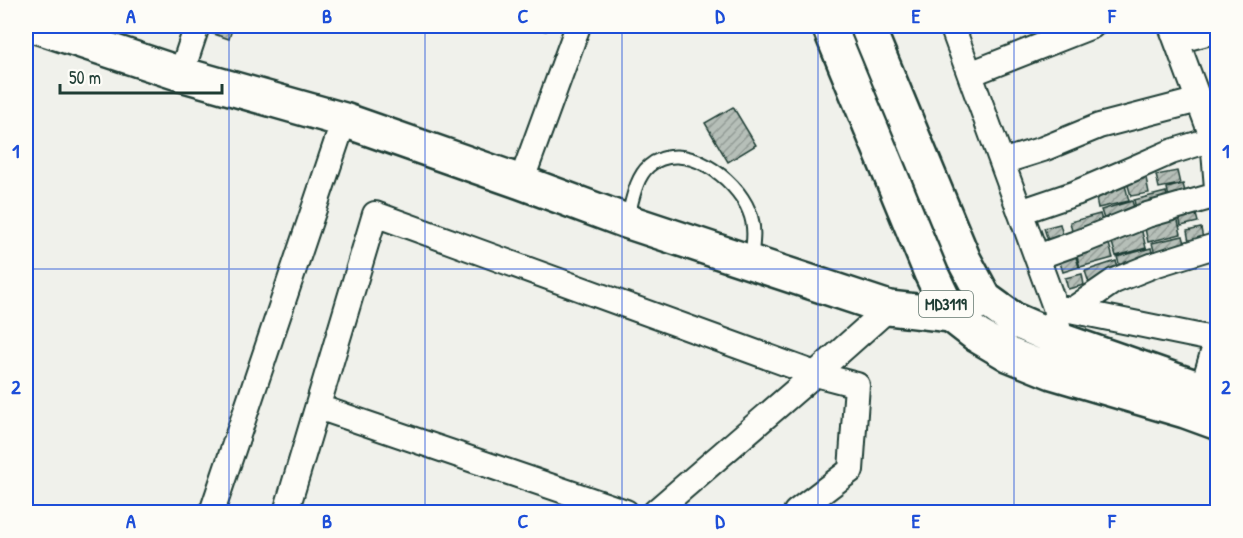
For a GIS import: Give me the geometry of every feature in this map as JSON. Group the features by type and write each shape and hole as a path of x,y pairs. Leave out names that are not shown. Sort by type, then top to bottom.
{"main road":[{"path":"36,26 181,74 344,120 626,221 889,308 951,315 985,299"},
{"name":"MD3119","path":"829,26 931,273 951,315 978,336 1010,355 1052,372 1208,406"},
{"name":"MD3119","path":"867,26 964,260 985,299 1014,320 1208,406"}],"street":[{"path":"181,74 197,26"},
{"path":"520,182 578,26"},
{"path":"952,26 1037,257 1064,308 1060,340 1052,372"},
{"path":"970,74 1092,26"},
{"path":"1218,30 1174,33 1213,139 1218,200"},
{"path":"1002,162 1034,153 1099,126 1199,100"},
{"path":"212,513 344,120"},
{"path":"1020,212 1085,189 1171,152 1213,139"},
{"path":"1037,257 1147,214 1217,195"},
{"path":"286,513 375,214 815,375 857,385 850,470 796,513"},
{"path":"1064,308 1114,281 1154,265 1218,245"},
{"path":"655,513 889,308"},
{"path":"1064,308 1217,338 1208,406"},
{"path":"318,407 626,513"}],"lane":[{"path":"626,221 638,181 649,166 666,157 684,157 701,162 720,174 738,192 750,211 754,234 750,262"}],"building":[{"path":"204,26 233,26 229,39 202,30"},
{"path":"533,26 555,26 546,31 533,28"},
{"path":"733,107 756,145 728,162 705,123"},
{"path":"1177,171 1180,184 1159,188 1156,175"},
{"path":"1146,178 1149,193 1131,196 1127,182"},
{"path":"1124,181 1129,201 1098,208 1094,188"},
{"path":"1183,184 1187,200 1170,203 1167,188"},
{"path":"1166,192 1169,205 1137,213 1134,200"},
{"path":"1132,201 1137,217 1106,225 1101,210"},
{"path":"1194,207 1198,222 1181,226 1178,211"},
{"path":"1176,213 1181,234 1148,242 1143,220"},
{"path":"1100,214 1104,228 1073,236 1070,222"},
{"path":"1060,224 1065,243 1050,247 1044,228"},
{"path":"1140,224 1146,248 1116,256 1109,233"},
{"path":"1201,228 1204,245 1190,247 1187,231"},
{"path":"1183,236 1187,251 1156,258 1152,243"},
{"path":"1107,237 1113,258 1080,267 1074,246"},
{"path":"1151,248 1154,260 1121,270 1117,257"},
{"path":"1074,251 1079,267 1063,272 1058,256"},
{"path":"1116,261 1119,273 1089,283 1085,271"},
{"path":"1082,274 1084,285 1068,289 1065,278"}]}
